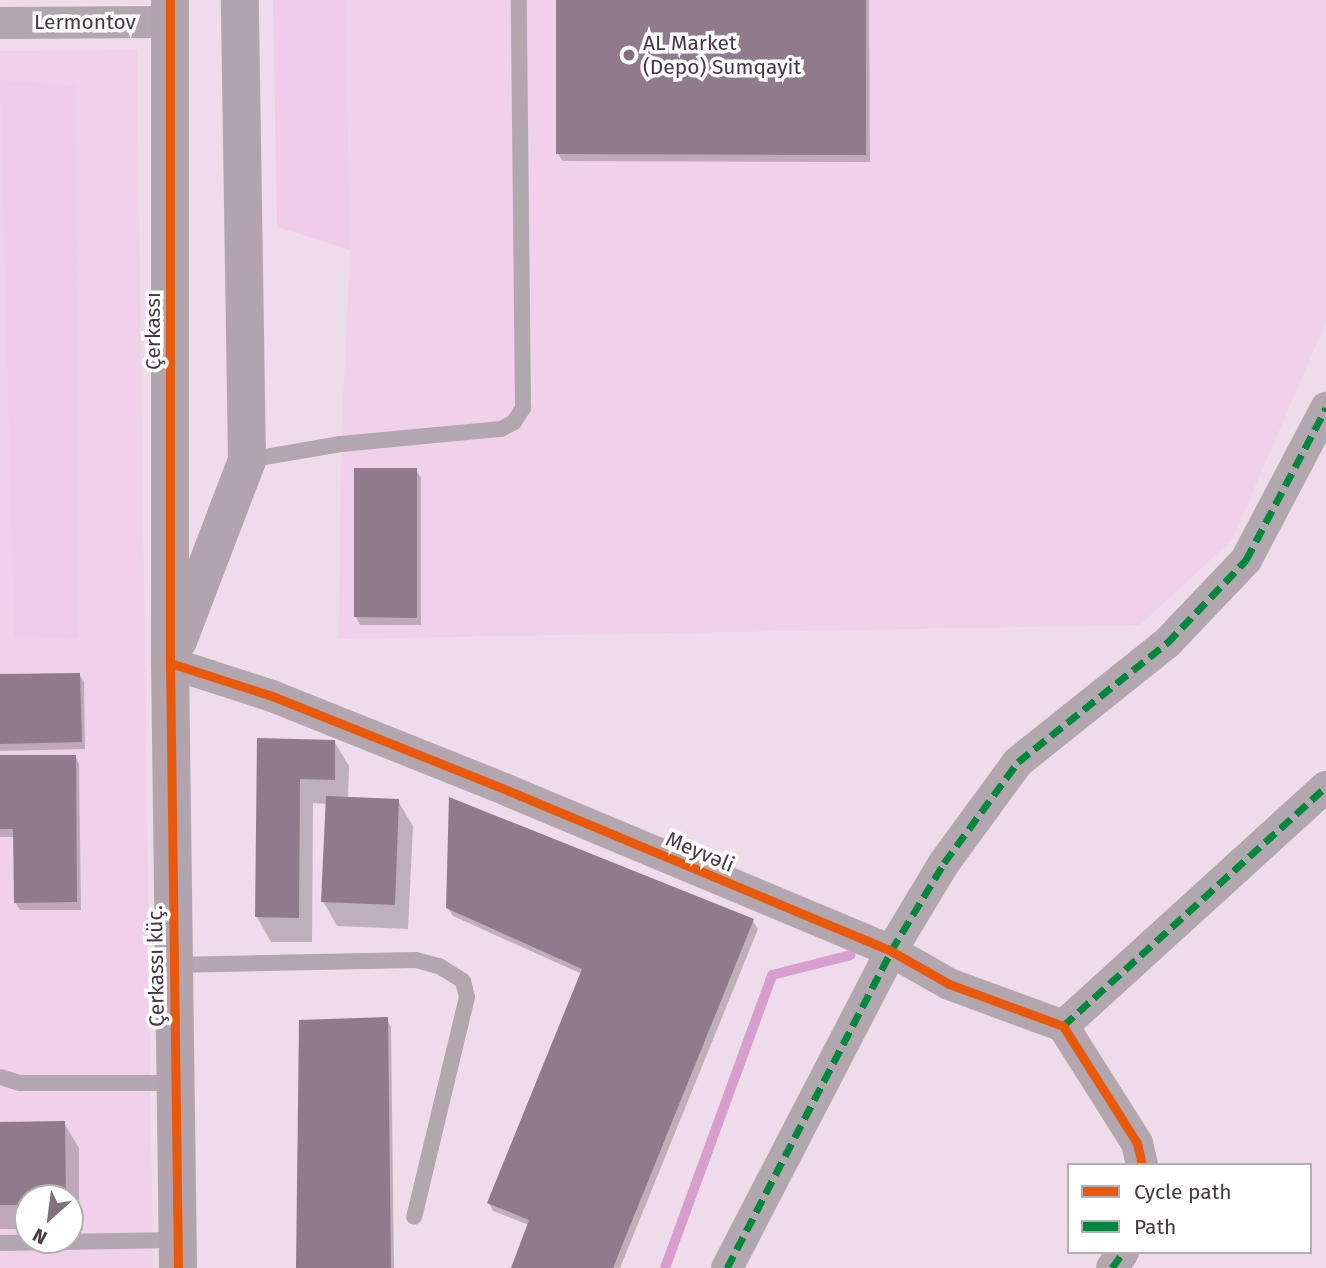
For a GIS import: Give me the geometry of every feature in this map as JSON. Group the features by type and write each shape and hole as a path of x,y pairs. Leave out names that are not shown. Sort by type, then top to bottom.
{"street":[{"path":"170,663 247,460 240,0"},
{"name":"Lermontov","path":"0,23 170,11"},
{"name":"Çerkassı","path":"170,11 170,663"},
{"path":"727,1268 891,951 944,863 1018,762 1167,643 1246,560 1326,408"},
{"name":"Meyvəli","path":"170,663 297,706 891,951 949,984 1063,1026"},
{"name":"Çerkassı küç.","path":"170,663 178,1254"},
{"path":"1142,1163 1137,1143 1063,1026 1326,787"}],"lane":[{"path":"247,460 341,444 502,429 514,422 523,408 519,0"},
{"path":"174,965 416,960 439,966 463,981 467,997 414,1217"},
{"path":"0,1077 20,1083 176,1083"},
{"path":"0,1244 178,1254"}],"shaded area":[{"path":"273,0 346,0 350,250 277,227"},
{"path":"346,0 1326,0 1326,322 1232,540 1140,625 339,639 341,444 350,250"},
{"path":"137,50 153,1268 0,1268 0,51"},
{"path":"0,80 76,86 78,638 14,636"}],"building":[{"path":"556,0 866,0 866,155 556,154"},
{"path":"354,468 417,468 417,618 354,617"},
{"path":"80,673 82,742 0,744 0,674"},
{"path":"257,738 335,740 335,780 300,779 299,918 255,917"},
{"path":"0,755 76,755 77,902 14,903 13,829 0,829"},
{"path":"326,796 399,799 395,905 321,902"},
{"path":"449,797 754,919 613,1268 511,1268 529,1220 487,1203 582,969 446,908"},
{"path":"388,1017 391,1268 296,1268 299,1020"},
{"path":"65,1121 66,1184 14,1184 14,1205 0,1205 0,1122"}],"waterway":[{"path":"665,1268 772,975 851,955"}],"marked path":[{"path":"727,1268 891,951 944,863 1018,762 1167,643 1246,560 1326,408"},
{"path":"1063,1026 1326,787"},
{"path":"1112,1268 1122,1254"}],"cycle path":[{"path":"170,0 170,663 178,1268"},
{"path":"170,663 272,696 509,791 891,951 949,984 1063,1026 1137,1143 1142,1163"}],"place":[{"name":"AL Market (Depo) Sumqayit","path":"629,55"}]}
